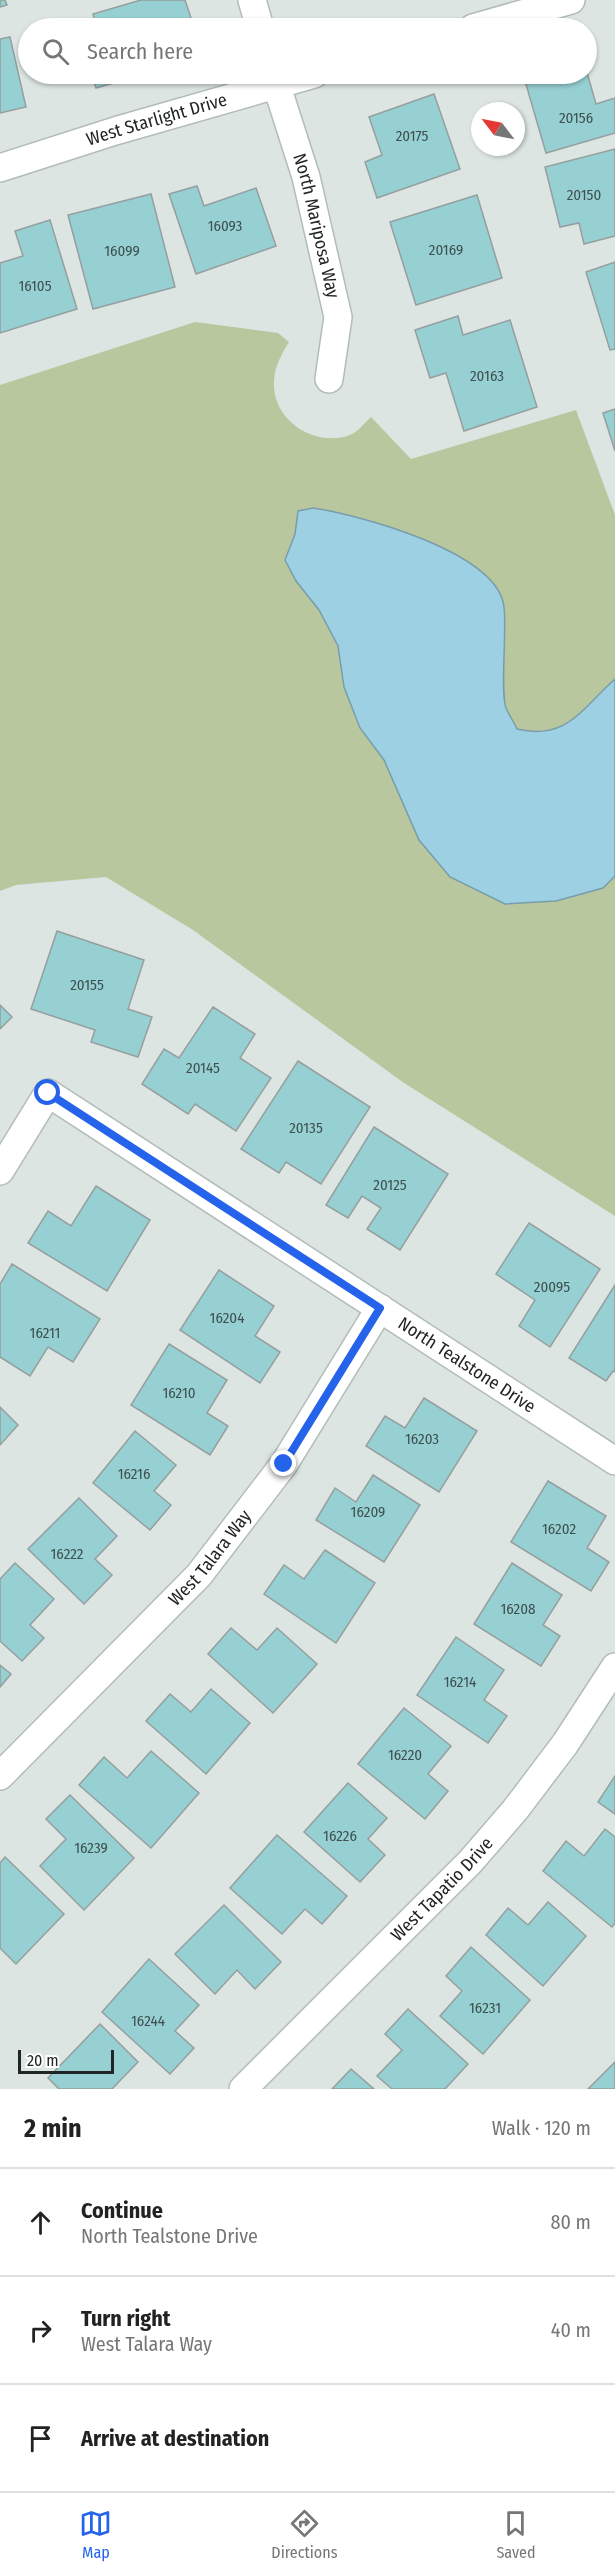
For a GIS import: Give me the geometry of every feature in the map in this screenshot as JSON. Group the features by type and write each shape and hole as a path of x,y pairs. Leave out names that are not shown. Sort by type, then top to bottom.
{"street":[{"path":"252,0 257,18"},
{"path":"508,18 571,0"},
{"name":"West Starlight Drive","path":"0,168 260,84"},
{"name":"North Mariposa Way","path":"277,84 306,177 338,317 329,379"},
{"name":"North Tealstone Drive","path":"0,1171 48,1093 615,1461"},
{"name":"West Talara Way","path":"0,1776 199,1575 284,1464 380,1308"},
{"name":"West Tapatio Drive","path":"243,2089 470,1862 516,1810 565,1744 615,1667"}],"green space":[{"path":"195,322 278,333 289,342 279,360 274,380 279,407 287,418 309,434 336,438 353,434 371,417 411,459 576,410 615,515 615,1216 404,1083 193,930 106,877 16,885 0,891 0,385"}],"water":[{"path":"313,508 362,519 424,540 453,553 478,569 496,587 504,607 504,700 517,729 549,730 561,726 583,711 615,679 615,876 603,888 556,901 505,904 450,877 419,840 384,760 360,728 344,687 338,646 319,610 296,581 285,560 295,534 298,511"}],"building":[{"path":"0,0 5,0 7,5 0,7"},
{"path":"141,0 185,0 191,18 94,18 93,14"},
{"path":"10,37 18,72 18,84 21,84 26,107 0,113 0,39"},
{"path":"95,84 110,84 96,88"},
{"path":"526,84 590,84 596,104 615,98 615,133 546,153"},
{"path":"434,94 460,169 377,198 365,162 382,155 369,117"},
{"path":"615,149 615,236 584,244 579,223 560,227 545,167"},
{"path":"197,186 204,206 256,188 276,246 196,274 169,194"},
{"path":"151,194 175,287 93,309 68,215"},
{"path":"477,195 502,278 416,305 390,222"},
{"path":"50,220 77,309 0,333 0,263 23,256 15,231"},
{"path":"615,262 615,349 610,350 586,272"},
{"path":"458,316 463,335 510,320 537,407 464,431 446,373 430,378 415,330"},
{"path":"615,409 615,451 603,413"},
{"path":"57,931 144,960 128,1009 152,1017 138,1057 91,1042 95,1030 31,1009"},
{"path":"0,1005 12,1017 0,1029"},
{"path":"213,1007 255,1034 240,1058 271,1078 236,1131 195,1104 188,1114 142,1084 164,1049 179,1058"},
{"path":"298,1061 370,1107 321,1184 286,1162 279,1173 241,1149"},
{"path":"374,1127 448,1174 400,1250 367,1229 381,1208 362,1196 348,1218 326,1205"},
{"path":"96,1186 150,1220 107,1291 28,1243 48,1211 71,1226"},
{"path":"529,1223 600,1269 550,1347 519,1326 535,1300 496,1274"},
{"path":"12,1264 100,1319 73,1362 48,1347 30,1376 0,1357 0,1284"},
{"path":"219,1270 274,1306 255,1336 280,1352 260,1383 180,1330"},
{"path":"615,1285 615,1372 613,1371 606,1381 569,1358"},
{"path":"169,1344 227,1380 207,1413 228,1426 210,1455 131,1405"},
{"path":"424,1398 477,1431 439,1492 366,1446 385,1416 405,1428"},
{"path":"0,1407 18,1425 0,1445"},
{"path":"135,1431 176,1465 154,1491 171,1505 150,1530 93,1483"},
{"path":"373,1475 420,1505 384,1562 316,1520 335,1488 356,1502"},
{"path":"548,1481 606,1516 587,1548 609,1562 591,1591 511,1542"},
{"path":"79,1498 117,1536 95,1559 112,1575 84,1604 28,1549"},
{"path":"325,1550 375,1583 336,1643 264,1594 284,1565 304,1579"},
{"path":"15,1563 54,1599 30,1625 44,1638 22,1661 0,1641 0,1579"},
{"path":"512,1563 562,1595 543,1625 560,1636 541,1666 474,1624"},
{"path":"231,1628 257,1650 277,1628 317,1664 273,1713 208,1654"},
{"path":"456,1637 504,1670 484,1700 507,1716 488,1743 417,1695"},
{"path":"0,1665 11,1674 0,1687"},
{"path":"211,1689 250,1723 206,1774 146,1721 170,1694 191,1712"},
{"path":"404,1708 451,1746 428,1774 448,1791 425,1819 358,1764"},
{"path":"151,1751 199,1793 151,1848 79,1785 104,1757 127,1778"},
{"path":"615,1776 615,1814 598,1802"},
{"path":"348,1783 387,1818 368,1839 385,1855 360,1882 304,1832"},
{"path":"70,1795 134,1858 84,1910 40,1866 66,1839 46,1819"},
{"path":"605,1829 615,1837 615,1923 612,1927 543,1871 566,1841 584,1856"},
{"path":"277,1835 347,1896 322,1924 305,1909 282,1934 230,1888"},
{"path":"5,1857 64,1914 16,1964 0,1948 0,1863"},
{"path":"548,1902 586,1936 543,1986 486,1935 508,1908 528,1925"},
{"path":"224,1905 281,1962 255,1989 237,1970 215,1994 175,1954"},
{"path":"471,1947 530,2000 483,2054 440,2016 462,1991 446,1976"},
{"path":"149,1959 199,2005 175,2031 194,2048 170,2074 102,2012"},
{"path":"408,2009 468,2064 445,2089 392,2089 377,2076 402,2050 385,2034"},
{"path":"100,2024 138,2062 112,2089 59,2089 48,2078"},
{"path":"615,2062 615,2089 588,2089"},
{"path":"351,2069 374,2089 332,2089"}],"route":[{"path":"48,1093 380,1308 284,1464"}]}
